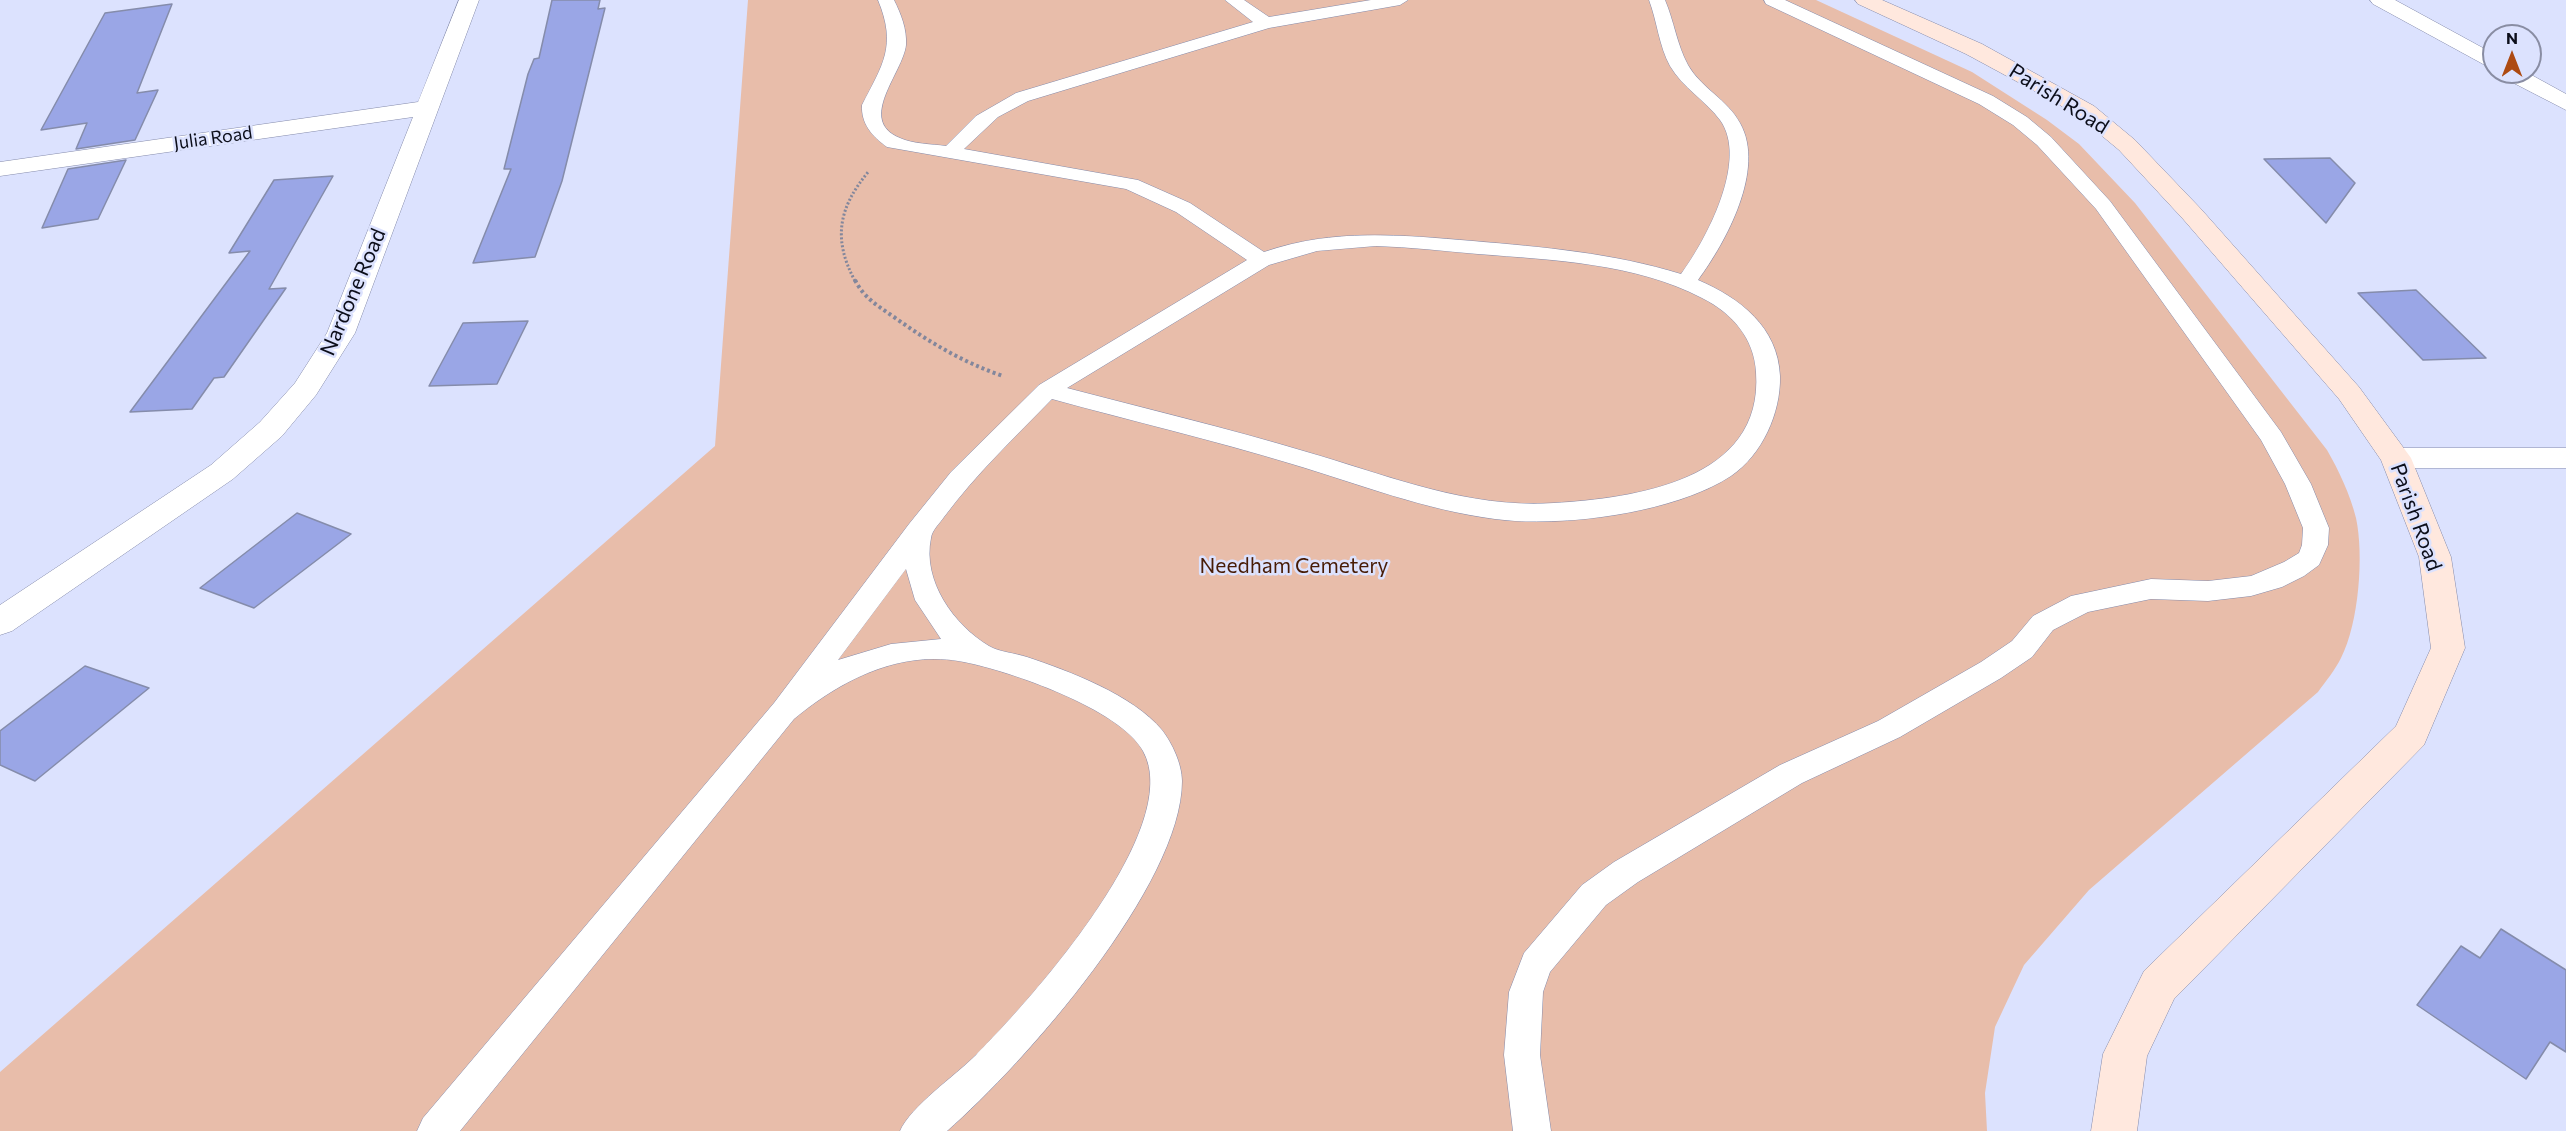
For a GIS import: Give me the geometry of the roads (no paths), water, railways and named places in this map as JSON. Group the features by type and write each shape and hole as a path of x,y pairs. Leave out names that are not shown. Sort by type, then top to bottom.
{"street":[{"name":"Nardone Road","path":"0,622 222,472 256,443 290,409 320,370 340,333 469,0"},
{"name":"Parish Road","path":"1865,0 1974,48 2061,96 2086,111 2127,145 2200,222 2349,393 2396,458 2435,557 2448,648 2412,735 2159,985 2125,1054 2114,1131"},
{"path":"2380,0 2482,56"},
{"path":"2532,84 2566,103"},
{"name":"Julia Road","path":"0,169 426,108"},
{"path":"2396,458 2566,458"}],"lane":[{"path":"886,0 898,24 897,52 871,105 870,114 877,128 894,143 1094,177 1157,193 1193,211 1261,260"},
{"path":"1233,0 1266,23"},
{"path":"951,152 977,123 997,108 1022,97 1266,23 1400,0"},
{"path":"1657,0 1680,66 1692,83 1732,124 1740,147 1740,160 1724,215 1711,246 1685,283"},
{"path":"1532,1131 1522,1055 1526,992 1536,964 1594,895 1626,873 1791,774 1889,729 1991,670 2022,649 2043,623 2080,603 2151,589 2208,591 2251,586 2272,580 2294,569 2310,558 2315,545 2316,528 2298,483 2272,438 2150,264 2103,205 2044,141 2015,117 1986,100 1772,0"},
{"path":"436,1131 784,711 918,530 960,478 1047,390 1261,260 1289,250 1320,244 1377,240 1522,251 1629,267 1685,283 1721,299 1751,326 1761,343 1769,380 1762,420 1741,455 1727,466 1687,486 1656,497 1573,512 1527,513 1480,509 1437,500 1297,457 1047,390"},
{"path":"918,530 915,552 917,567 923,585 942,622 956,638 997,660"},
{"path":"784,711 830,678 858,664 907,652 956,649 1035,671 1119,711 1150,738 1161,756 1167,780 1165,800 1160,827 1143,866 1101,930 1045,1005 965,1091 919,1131"}],"park label":[{"name":"Needham Cemetery","path":"1294,566"}]}
